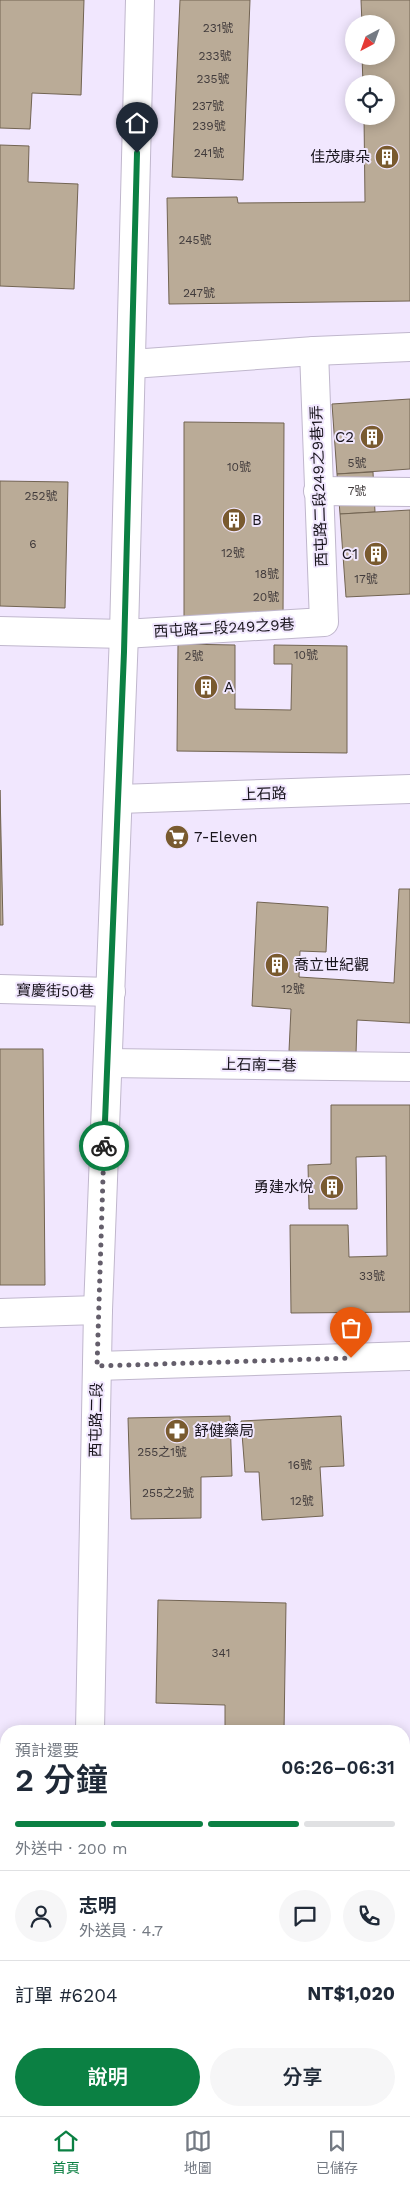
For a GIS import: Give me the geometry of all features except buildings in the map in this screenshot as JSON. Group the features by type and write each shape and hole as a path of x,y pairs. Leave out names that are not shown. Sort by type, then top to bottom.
{"street":[{"name":"西屯路二段","path":"90,1725 98,1310 119,799 132,364 140,0"},
{"path":"132,364 314,351 410,347"},
{"name":"西屯路二段249之9巷1弄","path":"314,351 324,622"},
{"path":"318,491 410,492"},
{"name":"西屯路二段249之9巷","path":"0,632 124,634 324,622"},
{"name":"上石路","path":"119,799 410,789"},
{"name":"寶慶街50巷","path":"0,990 111,992"},
{"name":"上石南二巷","path":"108,1063 410,1067"},
{"path":"0,1313 98,1310"},
{"path":"97,1366 410,1356"}],"way so far":[{"path":"104,1146 97,1366 351,1358"}],"place":[{"name":"佳茂康朵","path":"387,157"},
{"name":"C2","path":"372,437"},
{"name":"B","path":"234,520"},
{"name":"C1","path":"376,554"},
{"name":"A","path":"206,687"},
{"name":"7-Eleven","path":"177,837"},
{"name":"喬立世紀觀","path":"277,965"},
{"name":"勇建水悅","path":"332,1187"},
{"name":"舒健藥局","path":"177,1431"}],"route":[{"path":"104,1146 124,652 137,153"}]}
